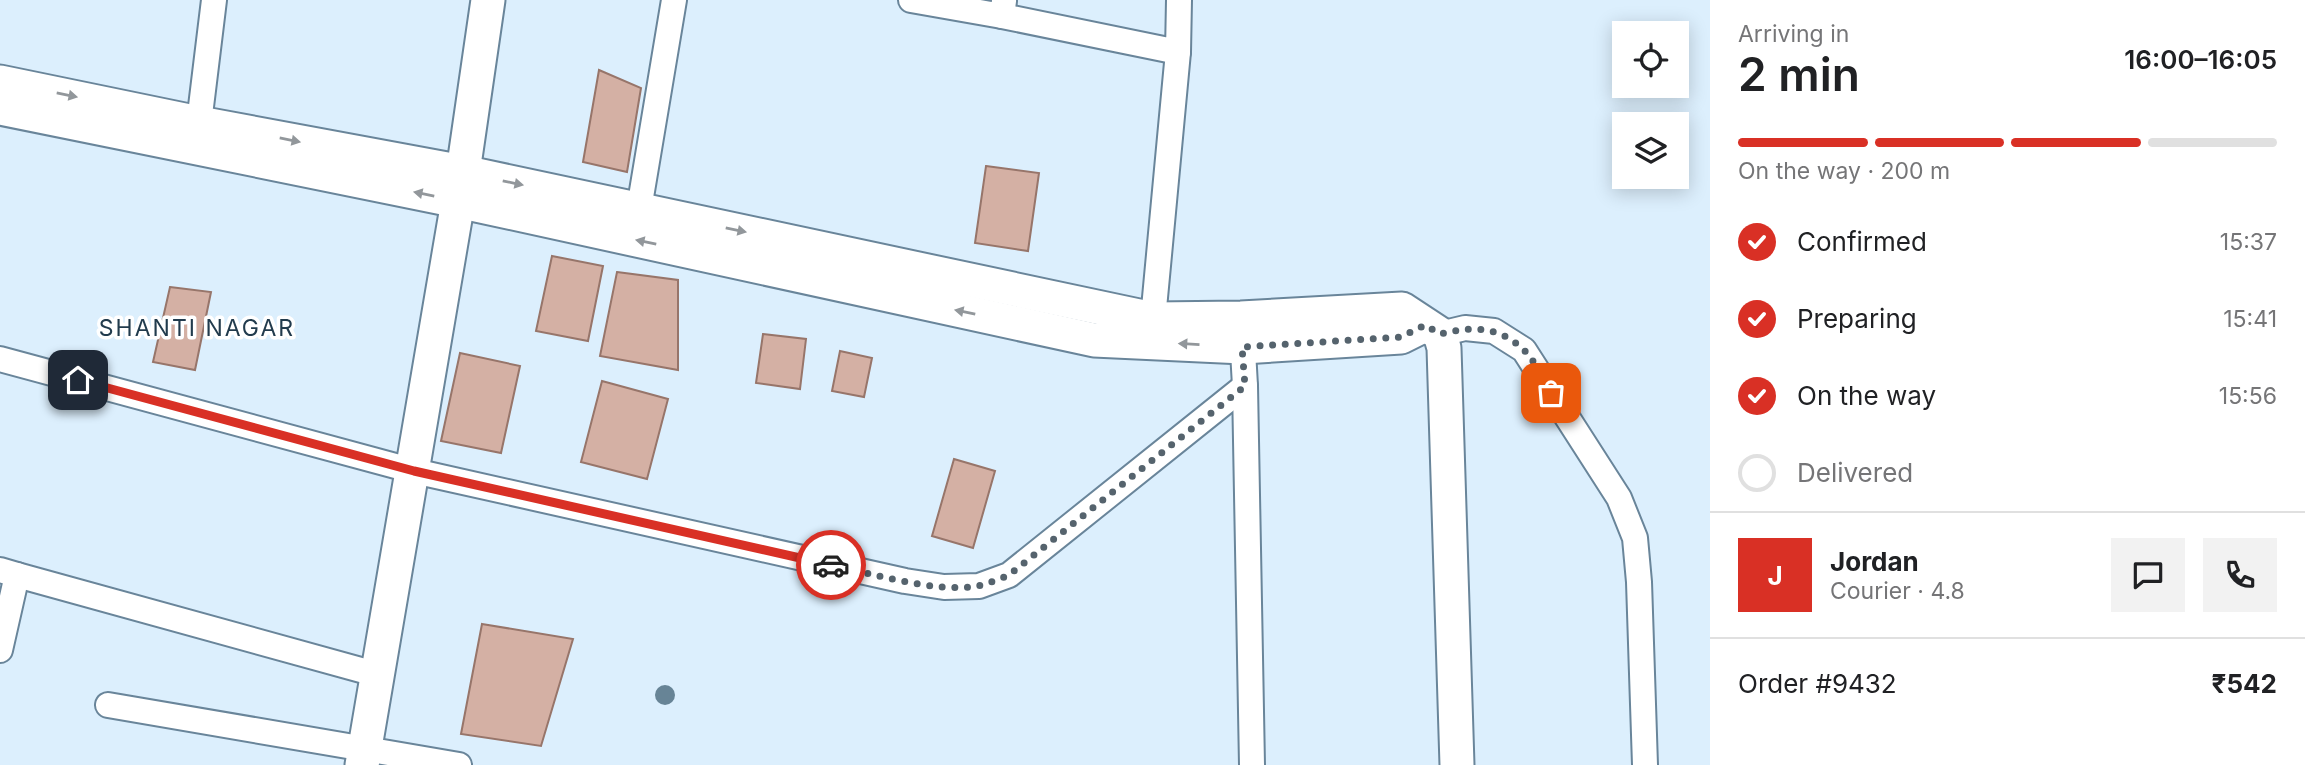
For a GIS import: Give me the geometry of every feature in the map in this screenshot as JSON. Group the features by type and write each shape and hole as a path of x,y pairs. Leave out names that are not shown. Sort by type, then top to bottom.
{"street":[{"path":"199,123 214,0"},
{"path":"364,756 461,186 488,0"},
{"path":"639,209 674,0"},
{"path":"911,0 1003,8 1178,52"},
{"path":"1153,319 1178,52 1179,0"},
{"path":"0,82 199,123 1094,340 1242,332 1402,309 1433,330 1444,348 1457,765"},
{"path":"0,108 461,186 639,209 1153,319 1242,332"},
{"path":"1433,330 1465,328 1494,331 1524,351 1619,498 1635,538 1644,765"},
{"path":"1242,332 1252,765"},
{"path":"0,359 414,471 905,581 944,587 979,586 1009,575 1245,386"},
{"path":"0,650 9,572 379,676"},
{"path":"108,705 364,756 458,765"}],"building":[{"path":"599,70 641,88 627,172 583,162"},
{"path":"986,166 1039,173 1028,251 975,243"},
{"path":"552,256 603,266 588,341 536,331"},
{"path":"617,272 678,280 678,370 600,356"},
{"path":"170,287 211,292 195,370 153,362"},
{"path":"763,334 806,339 800,389 756,383"},
{"path":"840,351 872,358 864,397 832,391"},
{"path":"460,353 520,366 501,453 441,441"},
{"path":"602,381 668,399 647,479 581,462"},
{"path":"954,459 995,471 973,548 932,536"},
{"path":"482,624 573,639 541,746 461,734"}],"way so far":[{"path":"831,565 944,587 979,586 1009,575 1245,386 1242,347 1401,337 1425,325 1440,334 1465,328 1494,331 1524,351 1551,393"}],"district":[{"name":"SHANTI NAGAR","path":"197,328"}],"route":[{"path":"78,380 414,471 831,565"}]}
